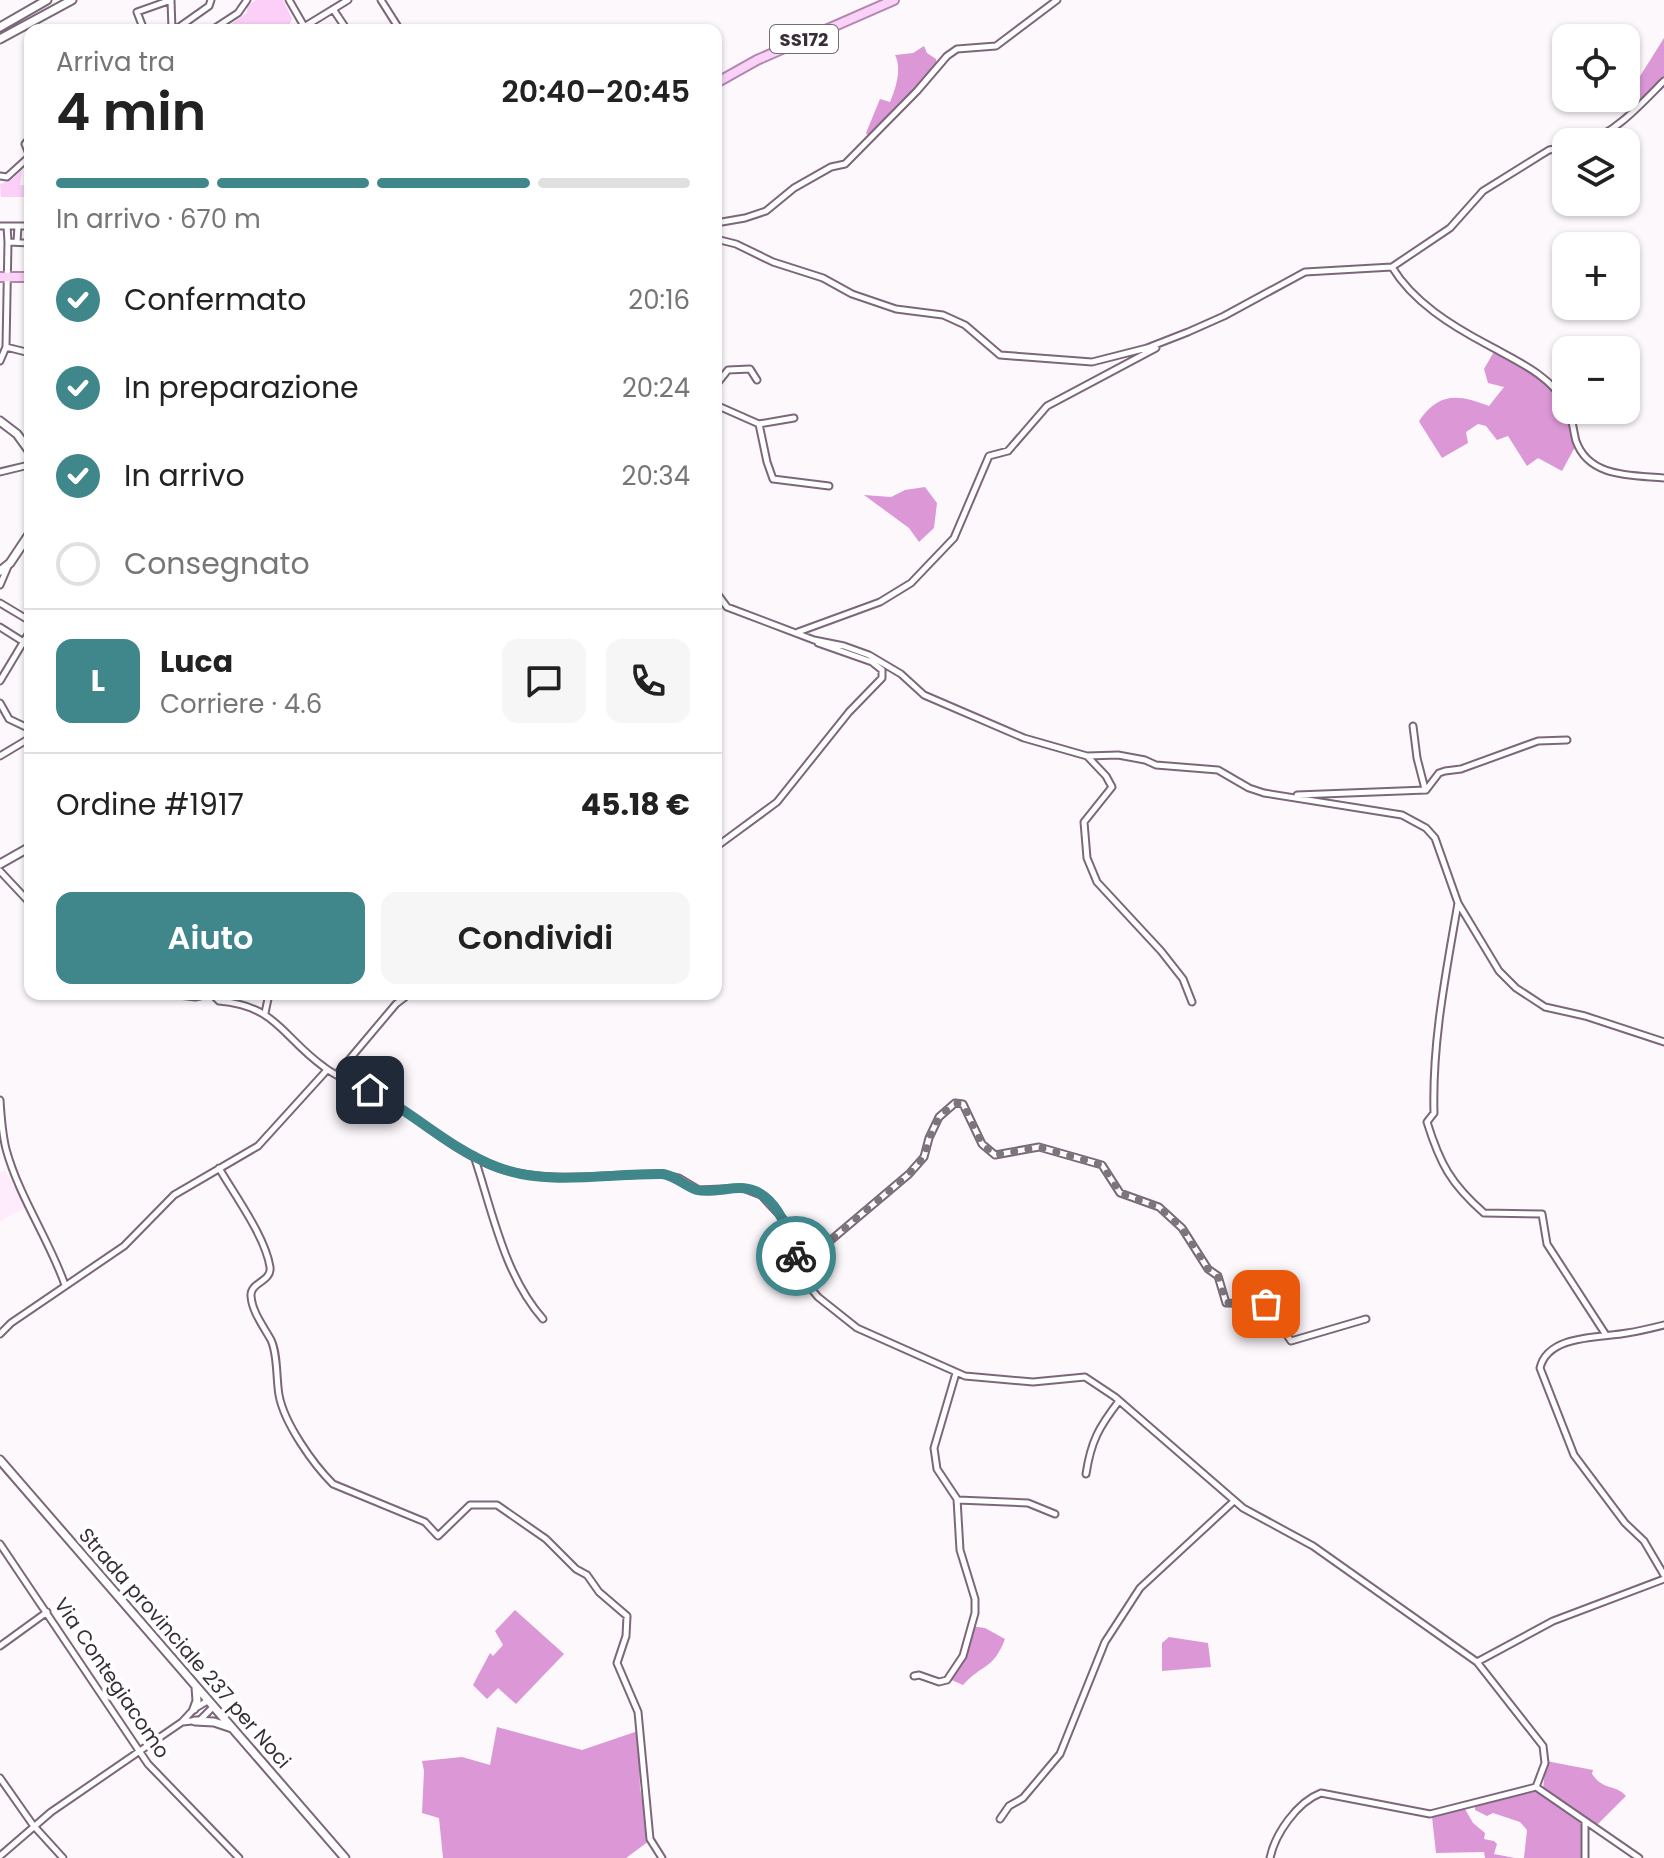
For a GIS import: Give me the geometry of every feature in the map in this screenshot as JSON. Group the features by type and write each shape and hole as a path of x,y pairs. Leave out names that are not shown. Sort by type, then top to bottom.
{"main road":[{"path":"0,27 47,0"},
{"path":"34,24 72,0"},
{"name":"SS172","path":"722,80 757,60 894,0"},
{"path":"0,39 24,29"},
{"path":"0,421 24,442"},
{"path":"0,571 10,563 24,542"},
{"path":"0,864 24,850"},
{"name":"Strada provinciale 237 per Noci","path":"0,1460 345,1858"},
{"path":"194,1709 197,1697 195,1685"},
{"path":"195,1721 214,1722 232,1728"}],"street":[{"path":"142,24 137,12 171,0 173,24"},
{"path":"182,24 209,6 211,0"},
{"path":"221,24 238,13 247,0"},
{"path":"289,0 299,24"},
{"path":"308,24 348,0"},
{"path":"381,0 396,24"},
{"path":"722,222 766,211 794,188 831,167 845,164 947,56 957,49 996,46 1057,0"},
{"path":"333,9 343,24"},
{"path":"1612,128 1632,114 1664,81"},
{"path":"722,240 896,309 943,315 965,325 1000,355 1092,362 1147,348 1178,336 1224,316 1305,272 1392,267 1450,228 1483,191 1552,149"},
{"path":"0,176 7,177 24,161"},
{"path":"1,358 6,347 4,277 8,252 3,226 24,226"},
{"path":"17,242 18,226"},
{"path":"8,242 24,243"},
{"path":"0,252 8,252"},
{"path":"1392,267 1409,291 1454,326 1522,364 1552,387"},
{"path":"798,632 880,602 911,583 954,538 989,456 1008,451 1047,406 1178,336"},
{"path":"6,347 24,352"},
{"path":"722,378 728,370 750,369 757,380"},
{"path":"722,408 759,424 794,418"},
{"path":"759,424 773,479 829,486"},
{"path":"1571,424 1576,442 1596,468 1664,478"},
{"path":"0,472 24,465"},
{"path":"0,585 10,563"},
{"path":"722,600 727,607 798,632 826,648 872,662 882,670 882,678 849,712 777,802 722,843"},
{"path":"0,603 24,617"},
{"path":"0,627 24,642 0,681"},
{"path":"814,640 869,655 901,674 924,695 1024,738 1087,756 1118,755 1156,765 1218,770 1249,788 1402,815 1415,820 1435,838 1458,903 1499,971 1516,988 1545,1007 1585,1016 1664,1042"},
{"path":"0,703 9,719 24,726"},
{"path":"0,722 9,719"},
{"path":"1413,726 1417,758 1426,790"},
{"path":"1426,790 1439,773 1461,769 1538,741 1567,740"},
{"path":"0,756 24,742"},
{"path":"1087,756 1112,787 1084,822 1087,858 1097,882 1161,951 1183,979 1192,1002"},
{"path":"1280,795 1426,790"},
{"path":"0,871 24,897"},
{"path":"1458,903 1433,1068 1434,1113 1427,1122 1437,1156 1460,1192 1484,1213 1542,1214 1547,1244 1606,1335"},
{"path":"218,1000 242,1003 265,1013 327,1070 388,1100 452,1144 498,1168 554,1178 663,1174 679,1178 699,1190 751,1189 768,1201 787,1223 803,1279 818,1297 846,1322 956,1373 980,1379 1022,1381 1085,1377 1119,1401 1234,1501 1313,1546 1477,1662 1543,1746 1545,1763 1536,1787"},
{"path":"265,1013 268,1000"},
{"path":"337,1074 401,1000"},
{"path":"0,1334 11,1323 124,1246 174,1195 258,1146 327,1070"},
{"path":"0,1100 5,1147 11,1166 65,1285"},
{"path":"799,1267 909,1174 924,1157 939,1117 955,1103 963,1104 982,1144 995,1155 1039,1147 1102,1165 1120,1193 1159,1207 1182,1228 1208,1269 1218,1276 1226,1303 1266,1304 1291,1341 1366,1319"},
{"path":"473,1155 486,1201 522,1289 543,1319"},
{"path":"219,1168 261,1242 270,1269 269,1276 252,1289 251,1295 263,1328 272,1342 280,1400 300,1440 325,1476 333,1484 425,1522 438,1536 470,1505 497,1505 546,1539 627,1616 626,1636 617,1663 638,1712 650,1839 662,1858"},
{"path":"1477,1662 1553,1621 1664,1577 1644,1541 1625,1523 1574,1455 1540,1368 1548,1353 1576,1339 1625,1334 1664,1325"},
{"path":"956,1373 934,1448 937,1469 957,1499 961,1502 1028,1503 1055,1514"},
{"path":"1086,1474 1097,1430 1119,1401"},
{"path":"914,1676 939,1682 947,1680 963,1656 970,1636 975,1599 960,1550 957,1499"},
{"path":"1000,1819 1009,1806 1023,1798 1060,1754 1105,1642 1140,1588 1234,1501"},
{"name":"Via Contegiacomo","path":"0,1544 148,1764 239,1858"},
{"path":"0,1646 47,1612"},
{"path":"182,1722 195,1721 207,1714 211,1703"},
{"path":"0,1856 33,1825 182,1722 194,1709 211,1703"},
{"path":"0,1778 33,1825 63,1858"},
{"path":"1270,1858 1273,1843 1307,1798 1321,1793 1430,1814 1536,1787 1639,1858"},
{"path":"1585,1821 1585,1858"}],"shaded area":[{"path":"256,0 283,0 292,18 290,24 231,24 247,13 247,6"},
{"path":"1664,38 1664,80 1640,104 1640,76"},
{"path":"924,46 927,53 936,59 937,65 870,138 866,133 880,99 890,102 894,91 898,72 895,55 913,53"},
{"path":"22,170 20,185 24,185 24,197 1,197 0,184 11,180"},
{"path":"1496,348 1535,368 1552,389 1552,424 1571,424 1575,447 1562,471 1538,458 1527,466 1508,436 1497,440 1486,426 1478,424 1466,432 1468,443 1442,458 1419,421 1435,404 1451,398 1468,399 1489,406 1504,387 1488,383 1484,369"},
{"path":"925,487 937,503 934,528 919,542 909,528 864,495 891,497 905,490"},
{"path":"5,1170 25,1208 0,1221 0,1173"},
{"path":"515,1610 564,1654 516,1704 498,1688 487,1699 473,1685 490,1653 493,1656 503,1645 495,1631"},
{"path":"971,1626 985,1628 1005,1639 992,1661 963,1685 945,1677 965,1645"},
{"path":"1169,1637 1208,1643 1211,1667 1162,1671 1162,1643"},
{"path":"497,1727 582,1750 638,1731 640,1788 649,1841 626,1858 443,1858 439,1818 422,1813 422,1761 462,1757 490,1765"},
{"path":"1546,1761 1593,1770 1592,1774 1601,1783 1626,1796 1595,1827 1543,1789"},
{"path":"1537,1791 1583,1822 1584,1858 1524,1858 1527,1830 1520,1822 1493,1813 1487,1816 1475,1810 1475,1806"},
{"path":"1465,1809 1473,1823 1485,1833 1484,1839 1497,1844 1494,1854 1515,1858 1485,1858 1484,1852 1436,1853 1432,1817"}],"way so far":[{"path":"796,1256 799,1267 909,1174 924,1157 939,1117 955,1103 963,1104 982,1144 995,1155 1039,1147 1102,1165 1120,1193 1159,1207 1182,1228 1208,1269 1218,1276 1226,1303 1266,1304"}],"route":[{"path":"370,1090 452,1144 498,1168 554,1178 663,1174 679,1178 699,1190 751,1189 768,1201 787,1223 796,1256"}]}
